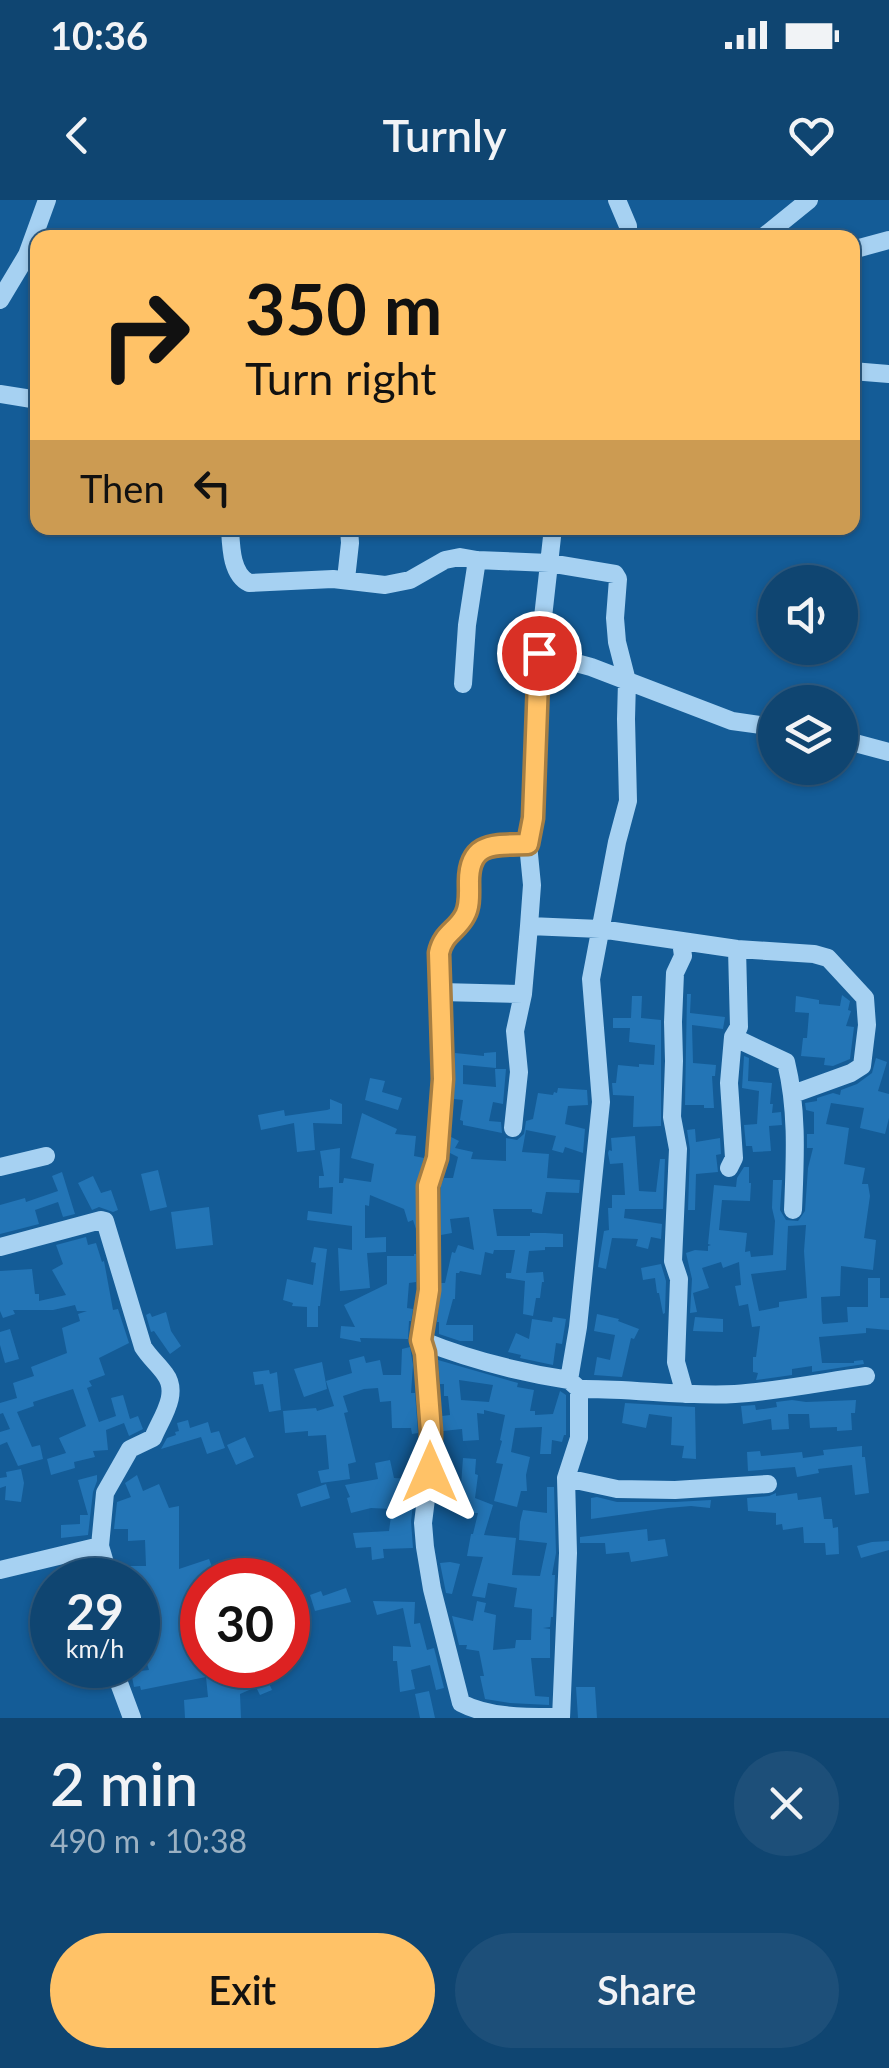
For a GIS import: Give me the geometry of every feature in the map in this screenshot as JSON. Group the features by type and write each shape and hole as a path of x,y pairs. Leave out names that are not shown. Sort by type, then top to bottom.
{"street":[{"path":"36,230 47,200"},
{"path":"616,200 628,230"},
{"path":"772,230 810,200"},
{"path":"860,248 889,240"},
{"path":"0,300 30,247"},
{"path":"860,372 889,374"},
{"path":"0,394 30,399"},
{"path":"231,535 235,568 248,583 346,579 386,585 410,580 445,560 460,557 549,563 618,576 615,618 627,680 628,802 591,979 601,1102 574,1385 579,1438 566,1478 568,1554 561,1717 494,1717 466,1707 458,1697 432,1589 423,1524 432,1451 421,1340 429,1290 428,1186 437,1158 443,1079 439,953 445,936 468,909 471,860 485,848 528,844"},
{"path":"346,579 349,535"},
{"path":"513,1128 519,1072 515,1032 523,994 532,885 528,844 533,818 539,653 553,535"},
{"path":"463,684 477,560"},
{"path":"539,653 591,667 732,721 758,724"},
{"path":"858,743 889,752"},
{"path":"529,926 600,929 828,958 865,998 867,1025 862,1066 793,1094"},
{"path":"681,941 672,1022 672,1117 678,1150 673,1261 679,1278 676,1362 685,1394"},
{"path":"729,1168 734,1158 730,1084 733,1037 740,1026 737,949"},
{"path":"441,992 523,994"},
{"path":"733,1037 786,1062 793,1094 796,1151 793,1210"},
{"path":"0,1167 46,1156"},
{"path":"0,1247 105,1221 142,1347 166,1374 172,1390 169,1406 153,1438 130,1448 105,1494 100,1546 104,1558"},
{"path":"421,1340 464,1357 574,1385 685,1394 736,1394 866,1376"},
{"path":"566,1478 628,1489 690,1490 768,1484"},
{"path":"0,1570 100,1546"},
{"path":"121,1688 132,1718"}],"building":[{"path":"687,994 691,994 690,1013 725,1017 723,1029 692,1025 693,1063 716,1065 712,1076 714,1108 685,1105"},
{"path":"842,995 850,1001 846,1026 854,1027 850,1059 833,1066 824,1065 825,1058 801,1056 809,1013 795,1012 796,996 840,1006"},
{"path":"632,996 642,996 641,1018 661,1020 661,1126 633,1127 634,1096 613,1095 618,1065 654,1065 655,1045 629,1042 630,1028 613,1028 613,1018 631,1018"},
{"path":"496,1052 496,1068 463,1065 463,1084 496,1087 495,1069 506,1069 503,1104 493,1102 489,1121 501,1122 502,1133 463,1125 463,1100 454,1099 455,1053 484,1056"},
{"path":"744,1056 749,1058 748,1081 772,1083 772,1113 781,1112 782,1125 769,1126 771,1151 753,1152 752,1146 746,1146 744,1125 757,1124 759,1091 742,1088"},
{"path":"876,1058 887,1062 878,1091 889,1094 885,1134 860,1128 864,1108 831,1103 826,1124 849,1128 844,1164 865,1168 862,1184 868,1184 870,1196 864,1238 876,1240 873,1270 841,1266 840,1296 821,1297 822,1321 848,1322 847,1307 868,1307 868,1278 880,1278 880,1298 889,1298 889,1330 866,1328 866,1333 819,1337 822,1363 863,1360 864,1364 812,1372 812,1366 792,1369 792,1375 756,1380 753,1357 760,1326 752,1327 748,1304 739,1306 735,1286 741,1285 739,1262 723,1268 721,1262 702,1268 709,1288 693,1293 697,1312 690,1313 692,1279 686,1253 708,1251 711,1245 708,1244 714,1185 736,1187 744,1167 749,1167 750,1201 722,1200 719,1230 747,1233 745,1252 750,1251 751,1257 773,1255 773,1180 782,1180 780,1210 786,1220 798,1221 805,1211 813,1148 807,1148 807,1134 814,1134 814,1112 806,1110 805,1103 833,1093 840,1095 841,1090 872,1073","holes":["806,1225 807,1298 779,1302 779,1307 759,1311 751,1274 786,1270 788,1226"]},
{"path":"370,1078 385,1081 382,1092 402,1098 398,1110 365,1100"},
{"path":"558,1088 587,1090 588,1105 568,1106 565,1124 585,1129 583,1153 565,1147 563,1153 552,1150 556,1136 526,1130 522,1152 549,1154 547,1178 580,1180 579,1193 546,1192 542,1214 532,1209 493,1209 497,1236 563,1234 563,1247 529,1251 526,1273 543,1272 544,1282 533,1316 523,1314 525,1281 506,1278 506,1273 511,1273 515,1250 494,1250 493,1254 485,1252 481,1275 456,1273 455,1299 446,1325 473,1325 473,1341 439,1334 441,1283 445,1283 452,1252 458,1245 474,1250 469,1217 450,1219 452,1233 441,1235 441,1185 444,1178 453,1178 458,1157 450,1153 451,1137 459,1141 455,1148 473,1152 471,1159 506,1161 506,1138 517,1140 524,1134 526,1121 533,1119 538,1093 553,1095"},
{"path":"330,1099 342,1104 342,1124 313,1123 315,1150 297,1152 294,1123 261,1130 258,1115 284,1110 285,1116 327,1110"},
{"path":"362,1113 397,1129 395,1134 416,1136 414,1156 424,1158 416,1186 416,1229 413,1220 408,1222 404,1209 370,1195 369,1206 365,1205 365,1238 386,1237 386,1252 367,1253 370,1288 340,1291 338,1248 352,1250 352,1226 307,1220 308,1211 332,1214 333,1187 319,1188 319,1176 324,1176 320,1151 340,1148 339,1183 344,1178 371,1182 374,1164 351,1158"},
{"path":"695,1129 696,1142 720,1138 721,1154 716,1155 718,1172 696,1174 695,1210 688,1210 687,1130"},
{"path":"635,1136 639,1191 656,1192 660,1159 665,1159 663,1209 625,1209 624,1218 662,1224 661,1239 651,1237 648,1249 636,1246 638,1239 612,1238 606,1269 598,1267 604,1231 609,1230 612,1195 625,1195 623,1163 610,1164 611,1138"},
{"path":"158,1170 167,1207 150,1211 141,1174"},
{"path":"62,1172 75,1214 63,1217 58,1202 35,1210 39,1224 0,1234 0,1205 25,1198 26,1202 58,1191 52,1176"},
{"path":"93,1176 101,1193 111,1190 118,1210 92,1210 78,1183"},
{"path":"209,1207 213,1245 176,1249 171,1212"},
{"path":"86,1237 88,1245 96,1243 104,1261 113,1310 118,1309 129,1343 99,1358 105,1375 89,1381 92,1386 87,1388 99,1422 116,1416 111,1398 123,1395 130,1419 138,1416 143,1429 129,1436 124,1423 106,1430 108,1450 93,1451 95,1457 74,1462 75,1468 51,1475 47,1459 66,1453 59,1438 86,1426 73,1389 33,1402 34,1406 17,1412 32,1447 40,1445 43,1459 18,1466 7,1442 0,1445 0,1432 10,1429 3,1413 0,1414 0,1403 17,1398 13,1383 34,1376 31,1367 67,1353 62,1328 80,1321 78,1314 87,1311 77,1311 75,1305 53,1310 13,1310 15,1314 3,1318 0,1271 32,1269 39,1301 66,1295 52,1270 63,1264 56,1245"},
{"path":"314,1247 327,1249 318,1327 307,1327 307,1307 292,1306 293,1303 283,1300 287,1279 313,1285"},
{"path":"414,1254 416,1282 409,1283 407,1308 413,1309 408,1339 360,1338 361,1342 340,1338 341,1326 355,1327 344,1305 387,1284 387,1256"},
{"path":"661,1264 666,1281 663,1314 655,1278 643,1280 641,1268"},
{"path":"166,1312 171,1331 181,1346 170,1354 151,1332 146,1315"},
{"path":"597,1314 639,1329 631,1338 622,1377 594,1375 597,1357 610,1360 615,1335 594,1331"},
{"path":"553,1317 566,1319 562,1344 556,1343 553,1365 508,1352 516,1333 529,1339 532,1319 552,1322"},
{"path":"695,1317 723,1319 723,1332 693,1331"},
{"path":"10,1329 19,1359 5,1363 0,1332"},
{"path":"410,1347 411,1393 415,1393 418,1433 412,1434 411,1428 392,1428 391,1401 380,1402 378,1388 343,1396 356,1462 348,1464 350,1479 321,1483 318,1471 329,1469 326,1435 308,1436 308,1431 285,1433 283,1411 317,1411 334,1406 326,1381 352,1373 349,1360 364,1356 366,1363 380,1360 383,1375 401,1375 402,1349"},
{"path":"438,1360 534,1390 530,1411 535,1411 535,1415 553,1414 560,1391 566,1395 566,1435 562,1442 552,1440 551,1454 540,1454 542,1427 515,1428 511,1452 530,1457 527,1491 521,1491 517,1507 494,1501 503,1464 496,1463 505,1415 484,1410 484,1414 477,1413 479,1440 463,1441 462,1429 443,1431 442,1416 450,1415 448,1396 444,1396 444,1384 440,1384","holes":["459,1380 493,1385 489,1402 461,1400"]},
{"path":"322,1362 327,1389 304,1397 294,1369"},
{"path":"269,1370 270,1374 277,1372 281,1410 269,1412 263,1384 255,1385 253,1372"},
{"path":"792,1400 856,1400 855,1413 851,1413 852,1430 810,1428 809,1414 788,1414 789,1429 772,1430 771,1419 743,1424 741,1406 755,1405 756,1410"},
{"path":"625,1403 695,1407 696,1459 682,1458 684,1446 671,1445 672,1417 649,1414 646,1428 622,1423"},
{"path":"188,1420 190,1428 208,1422 211,1433 219,1431 225,1448 207,1454 201,1437 161,1449 167,1438 179,1431 177,1423"},
{"path":"245,1437 254,1457 236,1465 227,1445"},
{"path":"862,1446 869,1493 855,1495 852,1465 818,1469 819,1473 797,1477 795,1467 748,1471 747,1452 760,1451 761,1456 802,1452 803,1458 824,1455 823,1450"},
{"path":"419,1454 411,1521 413,1548 383,1549 384,1558 372,1560 371,1547 356,1548 353,1533 389,1531 392,1509 371,1508 351,1513 345,1485 378,1479 375,1463 390,1460 394,1478 412,1479 410,1455"},
{"path":"463,1458 476,1459 475,1498 493,1505 484,1535 516,1538 512,1575 540,1576 547,1543 519,1540 520,1522 523,1510 547,1513 547,1487 554,1487 553,1617 550,1627 543,1628 550,1629 550,1658 531,1658 535,1696 549,1697 549,1705 485,1699 479,1651 459,1645 452,1616 473,1621 477,1601 486,1603 484,1612 496,1615 493,1650 515,1648 516,1640 531,1640 532,1609 514,1607 517,1588 488,1583 485,1598 472,1596 483,1557 467,1556 478,1513 459,1513"},
{"path":"21,1469 21,1502 5,1500 6,1486 0,1488 0,1478 7,1477 6,1472"},
{"path":"97,1475 88,1535 61,1538 61,1525 80,1524 80,1515 88,1515 78,1480"},
{"path":"137,1475 143,1491 159,1484 169,1508 179,1506 180,1682 160,1686 160,1558 146,1558 145,1540 128,1541 128,1529 114,1529 117,1502 131,1497 125,1483"},
{"path":"326,1484 330,1498 301,1507 297,1494"},
{"path":"797,1493 798,1500 821,1497 824,1519 832,1519 833,1528 838,1527 839,1554 826,1555 825,1543 804,1543 803,1527 783,1530 782,1524 776,1525 776,1513 748,1511 747,1498"},
{"path":"591,1498 617,1502 711,1500 710,1508 668,1508 591,1519"},
{"path":"647,1529 648,1541 665,1539 668,1556 631,1562 629,1552 606,1554 605,1543 580,1543 580,1537"},
{"path":"889,1541 889,1550 861,1558 857,1546"},
{"path":"440,1563 460,1564 452,1594 446,1593"},
{"path":"346,1588 351,1602 315,1611 310,1595 321,1591 323,1596"},
{"path":"373,1601 415,1602 414,1624 420,1623 427,1650 434,1648 444,1688 436,1690 430,1665 411,1670 415,1689 400,1692 393,1646 411,1647 403,1608 377,1615"},
{"path":"576,1687 595,1687 597,1718 578,1718"},
{"path":"207,1688 254,1688 240,1694 241,1718 185,1718 184,1700 208,1697"},
{"path":"256,1688 271,1688 272,1690 260,1695"},
{"path":"429,1691 435,1718 420,1718 415,1694"}],"route":[{"path":"430,1472 431,1432 421,1340 429,1290 428,1186 437,1158 443,1079 439,953 445,936 468,909 471,860 485,848 528,844 533,818 539,653"}]}
